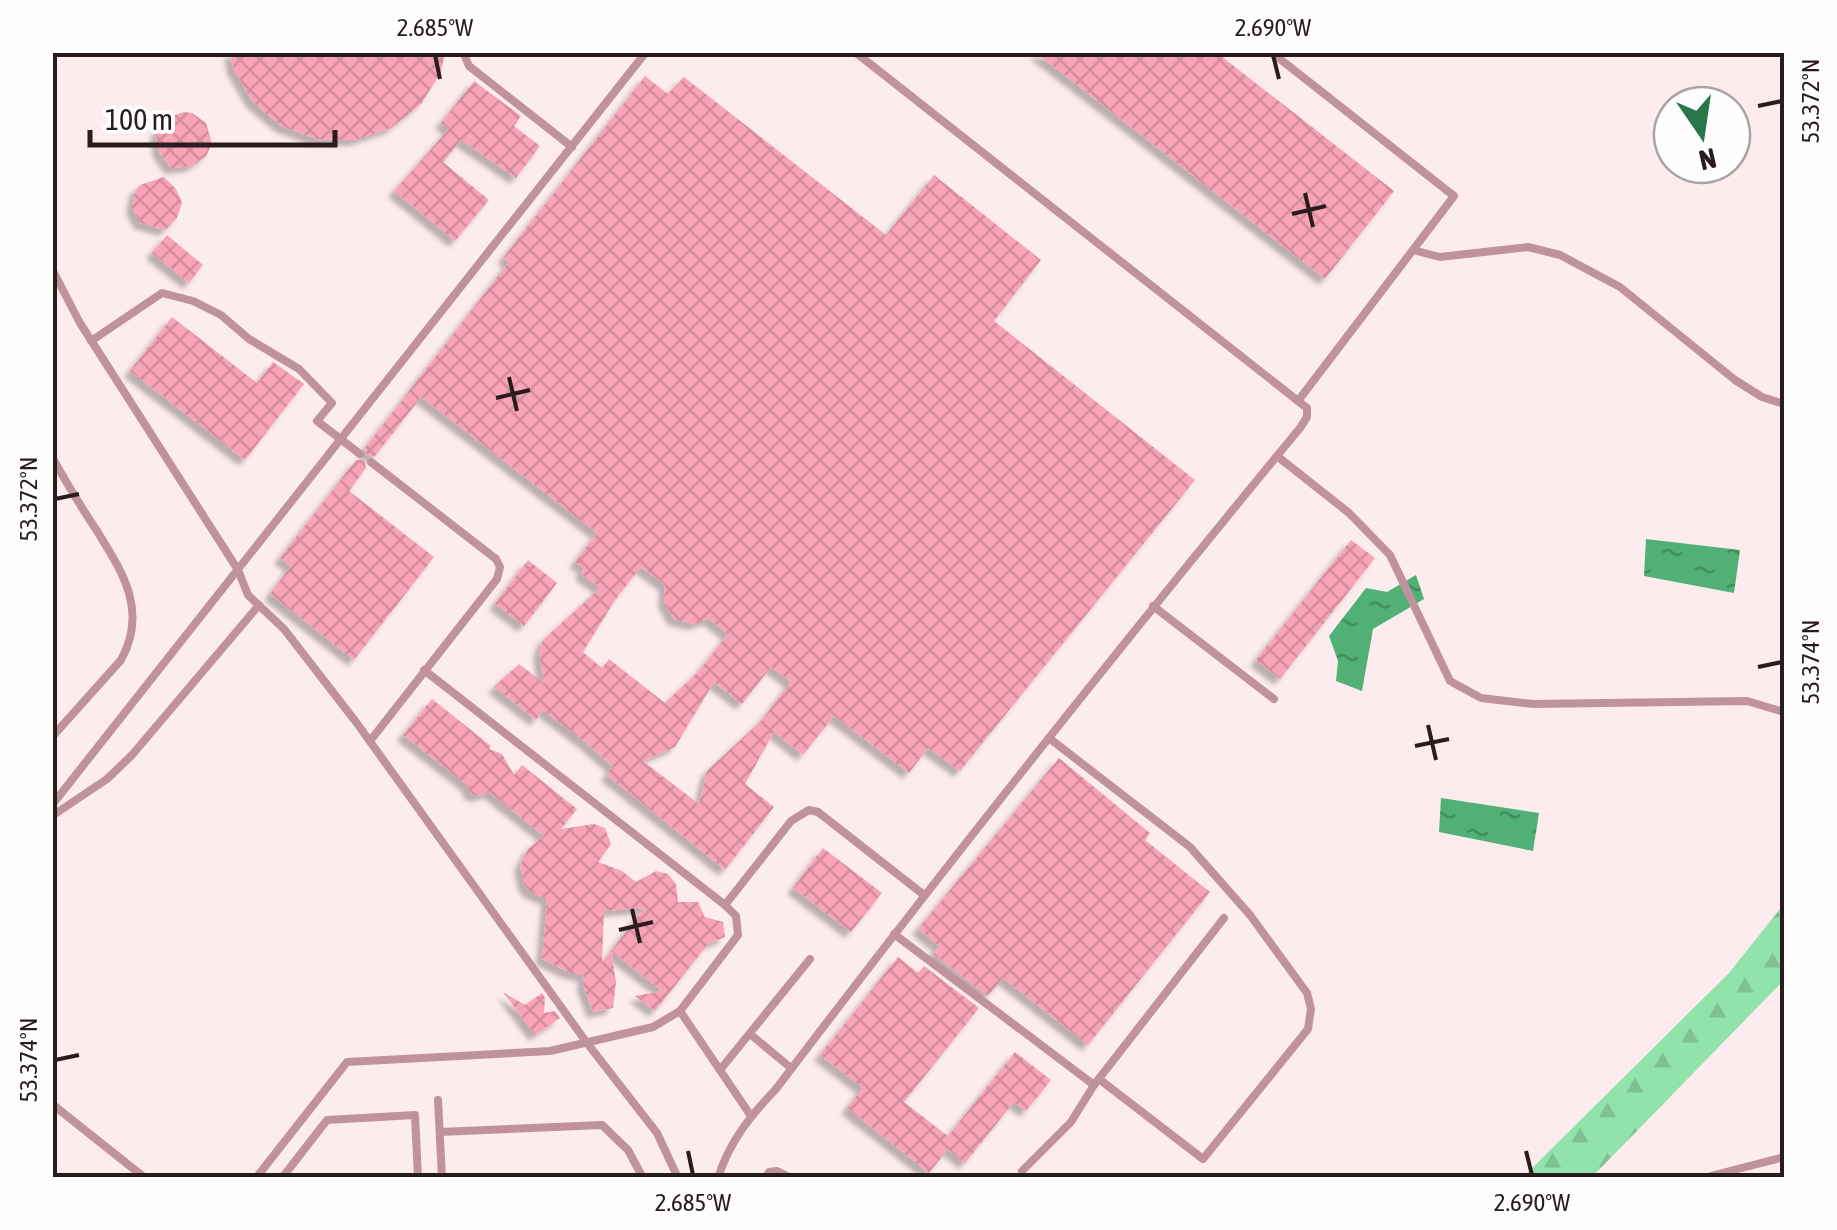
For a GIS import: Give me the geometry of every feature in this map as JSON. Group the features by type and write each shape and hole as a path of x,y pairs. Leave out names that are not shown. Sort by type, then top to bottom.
{"lane":[{"path":"463,52 469,66 572,147"},
{"path":"52,804 646,52"},
{"path":"718,1178 736,1137 751,1116 1307,417 1306,408 855,52"},
{"path":"1271,52 1454,196 1298,402"},
{"path":"1413,250 1440,257 1528,246 1560,255 1620,286 1735,380 1762,397 1784,404"},
{"path":"52,270 91,341 238,570 248,595 284,629 370,741 657,1133 678,1178"},
{"path":"91,341 162,292 193,301 221,315 299,369 332,403 317,421 360,454"},
{"path":"1278,456 1349,513 1390,555 1450,681 1481,698 1533,704 1747,701 1784,712"},
{"path":"52,457 124,574 135,613 121,660 52,737"},
{"path":"370,741 496,579 500,567 496,559 371,462"},
{"path":"52,816 107,780 132,755 258,605"},
{"path":"1154,606 1274,699"},
{"path":"256,1178 348,1062 550,1051 653,1027 680,1011 734,944 739,924 725,906 424,670"},
{"path":"894,934 1203,1159 1308,1029 1308,993 1190,848 1049,738"},
{"path":"725,906 791,822 809,810 818,812 924,895"},
{"path":"1022,1171 1071,1122 1096,1082 1224,918"},
{"path":"720,1070 810,959"},
{"path":"680,1011 751,1116"},
{"path":"750,1034 791,1068"},
{"path":"438,1100 442,1178"},
{"path":"52,1104 145,1178"},
{"path":"282,1178 327,1120 414,1116 418,1178"},
{"path":"415,1122 439,1127 602,1124 628,1150 643,1178"},
{"path":"1703,1178 1784,1157"},
{"path":"765,1178 768,1172 777,1171 791,1178"}],"green space":[{"path":"1784,904 1784,980 1592,1177 1523,1177 1729,973"}],"water":[{"path":"1646,539 1740,550 1734,593 1644,576"},
{"path":"1416,575 1424,599 1373,629 1362,691 1336,681 1338,661 1329,636 1366,588 1387,592"},
{"path":"1441,798 1539,813 1533,851 1439,832"}],"building":[{"path":"230,52 445,52 441,72 421,104 391,128 355,140 317,139 281,126 252,101 233,68"},
{"path":"1035,52 1216,52 1394,191 1325,279"},
{"path":"645,76 668,94 684,77 886,235 934,175 1041,260 994,321 1195,480 960,771 928,748 909,773 834,716 803,755 774,732 745,784 774,807 725,870 607,775 613,767 586,743 543,710 536,720 494,687 519,664 544,683 539,653 543,640 600,588 581,574 584,568 575,562 597,533 421,397 375,456 367,456 365,448 509,262 503,258","holes":["641,567 665,585 664,602 674,619 694,624 709,619 728,634 699,671 665,703 609,659 602,668 583,652","771,667 791,682 762,720 707,771 699,804 643,761 675,747 714,682 742,704"]},
{"path":"474,81 521,116 514,126 540,146 516,178 461,140 443,162 489,200 455,241 394,191 449,129 441,123"},
{"path":"184,112 206,123 210,148 192,166 171,168 159,152 156,133 167,118"},
{"path":"164,177 176,189 182,203 177,218 165,230 140,223 132,208 140,185"},
{"path":"167,235 203,265 189,283 152,253"},
{"path":"172,317 257,383 273,362 304,384 245,460 130,371"},
{"path":"356,460 364,460 366,468 349,491 434,557 354,660 270,594 291,566 280,558"},
{"path":"1351,540 1375,558 1280,679 1256,660"},
{"path":"528,560 557,583 524,626 495,604"},
{"path":"432,699 491,746 489,749 502,754 514,775 522,765 577,809 561,829 594,824 605,828 611,844 598,862 622,871 636,882 656,871 668,874 676,884 678,902 698,902 705,917 723,922 725,937 708,944 655,1011 635,996 662,991 611,951 616,982 613,1008 593,1012 583,985 584,976 542,959 547,899 530,892 520,865 529,848 544,836 489,792 471,794 466,784 403,735","holes":["644,908 611,951 602,962 604,911"]},
{"path":"1059,758 1150,833 1145,840 1210,892 1088,1045 1003,978 988,996 933,954 939,946 918,929"},
{"path":"823,848 882,893 851,932 793,888"},
{"path":"898,957 918,973 924,966 979,1008 904,1102 948,1136 1015,1052 1051,1080 1026,1111 1014,1102 965,1163 948,1149 929,1173 847,1108 863,1088 820,1055"},
{"path":"503,992 525,1005 542,993 544,1013 555,1011 560,1018 535,1035"}]}
